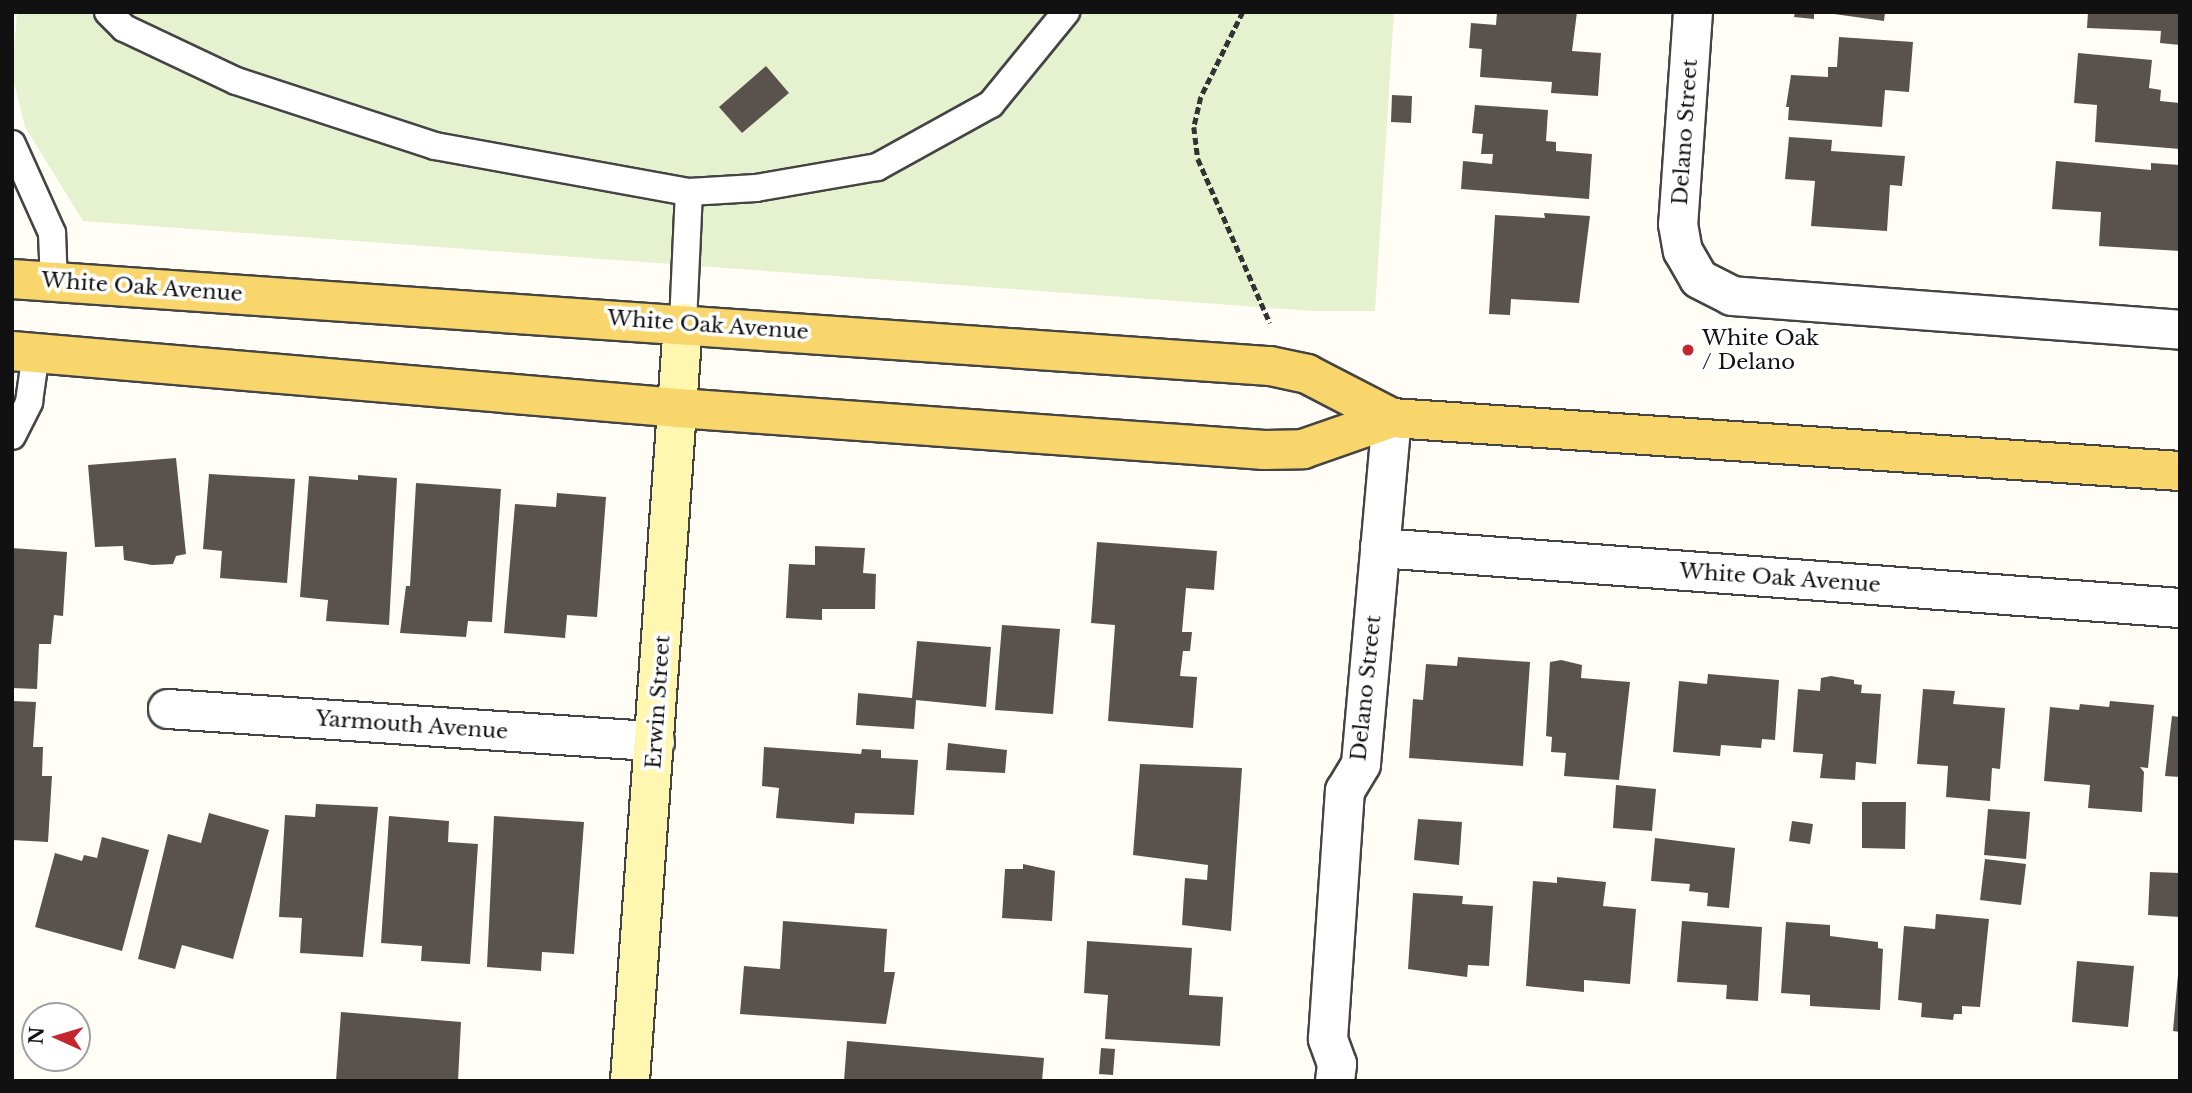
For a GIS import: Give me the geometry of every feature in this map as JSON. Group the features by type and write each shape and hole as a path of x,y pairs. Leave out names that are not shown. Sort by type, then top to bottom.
{"main road":[{"name":"White Oak Avenue","path":"12,278 1270,366 1307,374 1392,418"},
{"name":"White Oak Avenue","path":"24,352 678,408 1264,450 1303,449 1392,418 2180,471"}],"street":[{"name":"Delano Street","path":"1693,12 1678,224 1683,251 1699,279 1732,296 2180,330"},
{"name":"Erwin Street","path":"630,1081 683,323"},
{"name":"Delano Street","path":"1336,1080 1337,1064 1328,1038 1345,792 1361,764 1392,418"},
{"name":"White Oak Avenue","path":"1380,548 2180,608"},
{"name":"Yarmouth Avenue","path":"168,709 655,741"},
{"path":"1336,1080 1349,1081"}],"lane":[{"path":"108,12 124,29 236,81 435,146 689,192 756,188 877,167 991,104 1066,12"},
{"path":"12,144 52,233 54,282"},
{"path":"683,323 689,192"},
{"path":"12,436 29,402 24,352"}],"path":[{"path":"1243,12 1201,97 1194,127 1198,159 1270,317 1270,366"}],"green space":[{"path":"17,12 1394,12 1375,311 1312,311 83,221 25,127 12,74"}],"building":[{"path":"1497,12 1577,12 1572,51 1601,53 1598,96 1551,93 1552,82 1480,77 1482,49 1469,48 1471,23 1496,25"},
{"path":"1795,12 1814,12 1814,19 1794,17"},
{"path":"1820,12 1885,12 1884,21"},
{"path":"2088,12 2180,12 2180,45 2160,43 2161,31 2087,28"},
{"path":"1839,37 1913,42 1909,92 1885,90 1882,127 1788,120 1789,107 1786,107 1791,75 1828,77 1828,67 1837,67"},
{"path":"2078,53 2152,60 2149,88 2161,90 2160,101 2180,103 2180,149 2095,142 2097,105 2074,103"},
{"path":"766,66 789,93 742,133 719,107"},
{"path":"1392,95 1412,96 1411,123 1391,122"},
{"path":"1475,105 1548,110 1546,141 1556,142 1556,151 1592,154 1589,199 1461,189 1463,161 1492,164 1493,154 1481,154 1483,134 1472,133"},
{"path":"1789,137 1832,140 1831,151 1905,156 1902,186 1890,185 1887,231 1811,226 1815,181 1785,179"},
{"path":"2056,161 2151,170 2151,163 2180,165 2180,251 2099,246 2101,212 2052,209"},
{"path":"1544,213 1590,216 1579,303 1511,299 1510,315 1489,314 1495,215 1545,218"},
{"path":"176,458 186,554 176,556 173,564 152,565 124,560 123,546 95,547 88,465"},
{"path":"209,474 295,479 287,583 220,578 222,551 203,549"},
{"path":"358,475 397,478 389,625 326,621 328,600 300,597 309,476 358,480"},
{"path":"416,483 501,489 492,622 468,621 466,637 400,633 406,586 410,586"},
{"path":"557,493 606,497 597,617 567,615 565,638 504,633 515,504 556,507"},
{"path":"1097,542 1217,551 1214,590 1186,588 1182,632 1192,632 1190,651 1183,651 1180,676 1197,677 1193,728 1108,721 1115,625 1091,623"},
{"path":"815,546 865,548 863,573 876,574 875,609 822,609 822,620 786,618 789,564 815,565"},
{"path":"12,548 67,552 63,616 54,615 51,644 39,644 37,689 12,688"},
{"path":"1002,625 1060,629 1053,714 995,710"},
{"path":"917,641 991,647 986,707 916,700 914,729 856,725 858,693 912,698"},
{"path":"1458,657 1530,662 1523,766 1409,758 1413,699 1423,700 1426,664 1457,666"},
{"path":"1561,660 1582,665 1581,678 1630,682 1619,780 1564,776 1566,753 1551,752 1552,737 1546,736 1550,662"},
{"path":"1708,674 1779,680 1775,740 1762,739 1761,748 1721,745 1720,756 1673,752 1679,681 1707,684"},
{"path":"1831,676 1854,680 1854,684 1862,685 1861,693 1881,694 1876,764 1856,762 1855,780 1820,778 1823,754 1793,752 1798,689 1820,691 1821,678"},
{"path":"1923,689 1955,691 1953,704 2005,708 2000,769 1992,768 1990,801 1946,797 1948,766 1917,764"},
{"path":"12,701 36,702 33,747 43,747 42,776 52,776 48,842 12,840"},
{"path":"2110,701 2154,705 2148,768 2140,767 2144,772 2142,812 2088,808 2090,785 2044,781 2050,707 2079,710 2080,704 2109,707"},
{"path":"2172,716 2180,717 2180,777 2165,776"},
{"path":"948,743 1007,750 1005,773 946,770"},
{"path":"764,747 861,754 862,749 881,750 881,758 918,760 914,815 855,813 854,824 776,818 779,788 762,786"},
{"path":"1140,764 1242,768 1231,931 1182,925 1185,878 1207,880 1208,865 1133,855"},
{"path":"1616,785 1656,789 1652,831 1613,828"},
{"path":"1862,802 1906,802 1905,849 1862,848"},
{"path":"316,804 378,807 363,957 300,953 302,918 279,917 285,815 315,817"},
{"path":"1988,809 2030,812 2026,859 1984,855"},
{"path":"209,813 269,830 233,959 182,945 175,969 138,959 168,834 201,843"},
{"path":"389,816 449,821 448,842 478,844 470,964 421,961 422,946 381,943"},
{"path":"494,816 584,822 574,954 542,952 541,971 487,967"},
{"path":"1418,819 1462,822 1459,865 1414,860"},
{"path":"1792,821 1813,824 1810,844 1789,841"},
{"path":"102,837 149,850 122,951 35,927 55,853 82,861 84,855 97,858"},
{"path":"1655,838 1735,848 1729,908 1707,906 1708,893 1689,891 1690,884 1651,881"},
{"path":"1985,859 2026,864 2021,905 1980,900"},
{"path":"1023,864 1055,871 1052,921 1002,918 1005,869 1023,869"},
{"path":"2150,872 2180,873 2180,917 2148,915"},
{"path":"1557,877 1606,882 1603,906 1636,909 1630,984 1584,980 1584,992 1526,986 1533,881 1557,883"},
{"path":"1413,893 1463,896 1462,904 1493,906 1489,966 1468,965 1467,977 1408,969"},
{"path":"1936,914 1989,919 1980,1007 1962,1006 1962,1014 1954,1014 1953,1020 1921,1017 1922,1003 1898,1000 1904,926 1935,929"},
{"path":"783,921 887,929 884,972 895,972 886,1024 740,1014 744,966 780,969"},
{"path":"1682,921 1762,927 1758,1001 1726,999 1727,985 1677,982"},
{"path":"1786,922 1830,925 1830,936 1878,942 1878,948 1883,949 1880,1010 1810,1006 1810,995 1781,993"},
{"path":"1087,941 1192,948 1189,995 1223,997 1220,1046 1105,1039 1108,995 1084,993"},
{"path":"2077,961 2134,966 2128,1027 2072,1022"},
{"path":"2178,975 2180,976 2180,1032 2173,1031"},
{"path":"341,1012 461,1022 458,1081 336,1081"},
{"path":"847,1041 1044,1058 1042,1081 844,1081"},
{"path":"1101,1048 1115,1049 1113,1075 1099,1074"}],"place":[{"name":"White Oak / Delano","path":"1688,350"}]}
